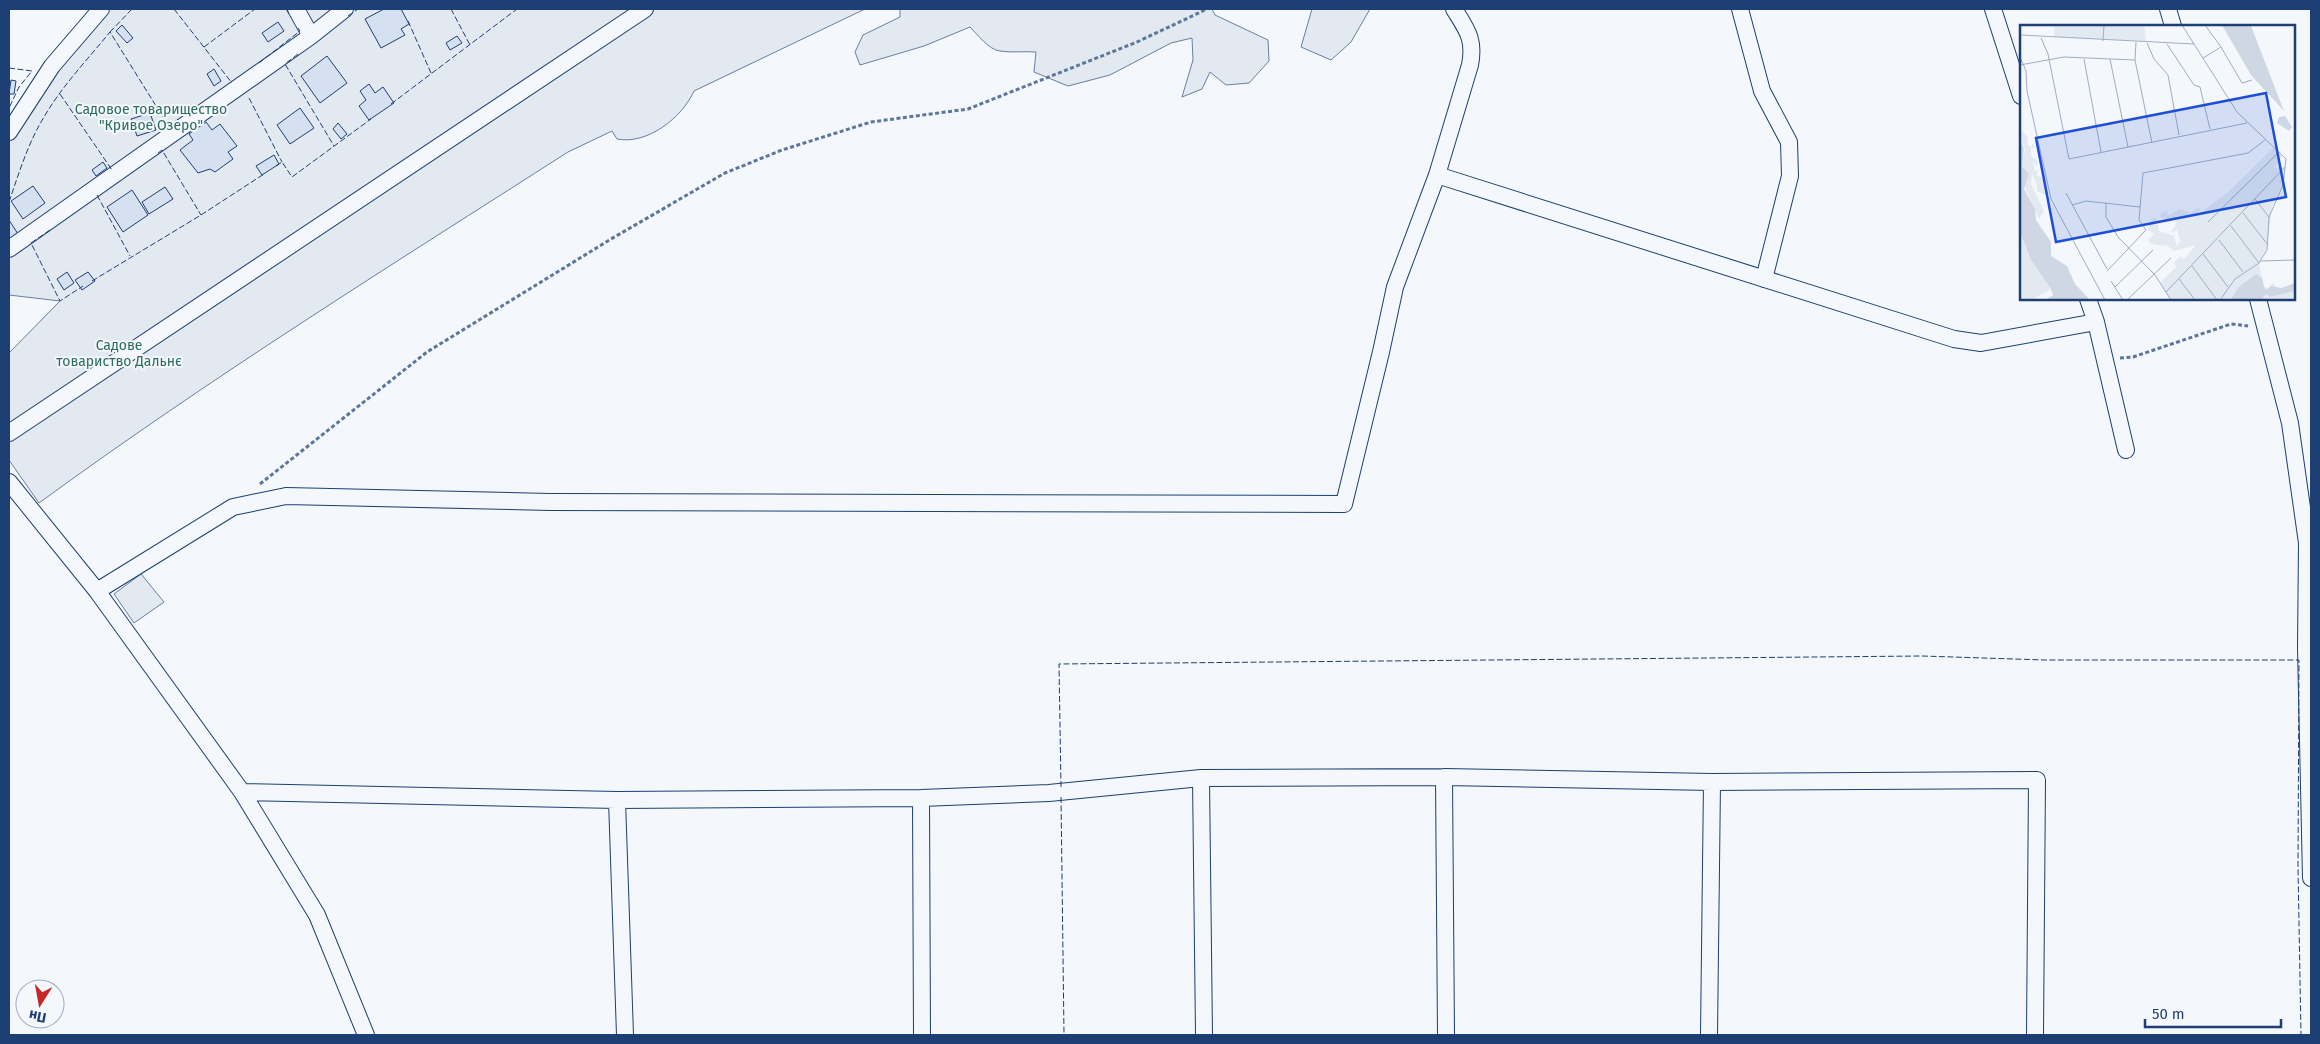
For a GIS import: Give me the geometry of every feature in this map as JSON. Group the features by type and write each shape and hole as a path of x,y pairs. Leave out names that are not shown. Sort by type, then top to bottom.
{"street":[{"path":"9,132 52,66 101,9"},
{"path":"296,9 311,36"},
{"path":"9,249 311,36 345,9"},
{"path":"9,433 644,9"},
{"path":"97,591 233,507 286,496 550,502 1344,504 1395,287 1437,175 1470,65 1473,47 1466,28 1454,9"},
{"path":"1740,9 1762,91 1789,142 1790,176 1764,279"},
{"path":"1993,9 2020,93"},
{"path":"2168,9 2173,25"},
{"path":"1437,175 1954,339 1981,343 2096,322"},
{"path":"2088,300 2096,322 2126,450"},
{"path":"2258,300 2290,423 2307,543 2306,648 2311,878"},
{"path":"9,482 97,591 242,792 317,915 366,1035"},
{"path":"242,792 617,800 921,798 1049,793 1201,778 1444,777 1712,782 2037,780 2035,1035"},
{"path":"1444,777 1446,1035"},
{"path":"1201,778 1204,1035"},
{"path":"1709,1035 1712,782"},
{"path":"921,798 922,1035"},
{"path":"617,800 625,1035"}],"path":[{"path":"233,507 280,466 426,352 725,173 782,150 871,122 968,109 1137,42 1207,9"},
{"path":"2104,359 2133,357 2230,324 2266,328"}],"green space":[{"path":"101,9 865,9 694,91 681,111 672,120 651,134 628,140 617,139 612,131 568,152 235,367 39,503 9,460 9,353 60,301 9,295 9,132"},
{"path":"900,9 1212,9 1215,15 1268,40 1269,61 1249,83 1226,85 1210,72 1202,89 1182,97 1193,60 1192,38 1171,43 1110,75 1068,86 1034,72 1036,52 996,50 970,27 924,46 860,65 855,52 863,35 900,17"},
{"path":"1312,9 1370,9 1351,42 1331,60 1301,47"},
{"path":"141,574 164,602 134,623 114,594"}],"building":[{"path":"384,9 401,9 409,24 401,29 405,35 381,48 365,19"},
{"path":"278,22 284,31 268,42 262,33"},
{"path":"122,25 133,38 127,43 116,31"},
{"path":"457,36 462,43 450,50 446,43"},
{"path":"327,56 347,83 320,103 301,76"},
{"path":"214,69 221,81 214,86 207,74"},
{"path":"11,80 16,81 14,94 9,94"},
{"path":"369,84 375,93 383,87 394,103 369,120 359,106 366,100 360,91"},
{"path":"300,108 314,128 290,144 277,125"},
{"path":"150,113 156,130 137,136 131,119"},
{"path":"206,122 212,130 220,124 237,146 228,152 233,159 215,172 210,169 198,173 180,150 193,140 189,134"},
{"path":"338,123 347,134 341,139 333,129"},
{"path":"274,155 279,164 262,175 256,166"},
{"path":"103,162 107,168 96,176 92,170"},
{"path":"33,186 45,203 23,219 11,201"},
{"path":"165,187 173,199 149,214 142,202"},
{"path":"132,190 148,215 123,232 107,207"},
{"path":"9,220 18,234 9,240"},
{"path":"67,272 74,283 64,290 57,279"},
{"path":"88,272 95,281 82,290 75,280"}],"fence":[{"path":"110,32 132,9"},
{"path":"174,9 232,83"},
{"path":"204,47 255,9"},
{"path":"286,9 291,17"},
{"path":"348,16 358,9"},
{"path":"451,9 470,45"},
{"path":"391,104 517,9"},
{"path":"408,21 431,73"},
{"path":"259,63 300,31 298,28"},
{"path":"9,202 20,169 38,127 67,84 110,32 171,130"},
{"path":"298,54 285,64 334,146"},
{"path":"9,68 32,71 19,87 9,108"},
{"path":"60,94 112,170"},
{"path":"249,98 282,162"},
{"path":"276,166 282,162 292,177 371,119"},
{"path":"158,153 162,150 201,215"},
{"path":"92,281 201,215 264,174"},
{"path":"97,195 130,256"},
{"path":"50,230 31,243 60,301 83,286"},
{"path":"1061,787 1059,664 1922,656 2045,660 2299,660 2298,867 2301,1035"},
{"path":"1061,797 1064,1035"}],"park label":[{"name":"Садовое товарищество \"Кривое Озеро\"","path":"151,118"},
{"name":"Садове товариство Дальнє","path":"119,354"}]}
